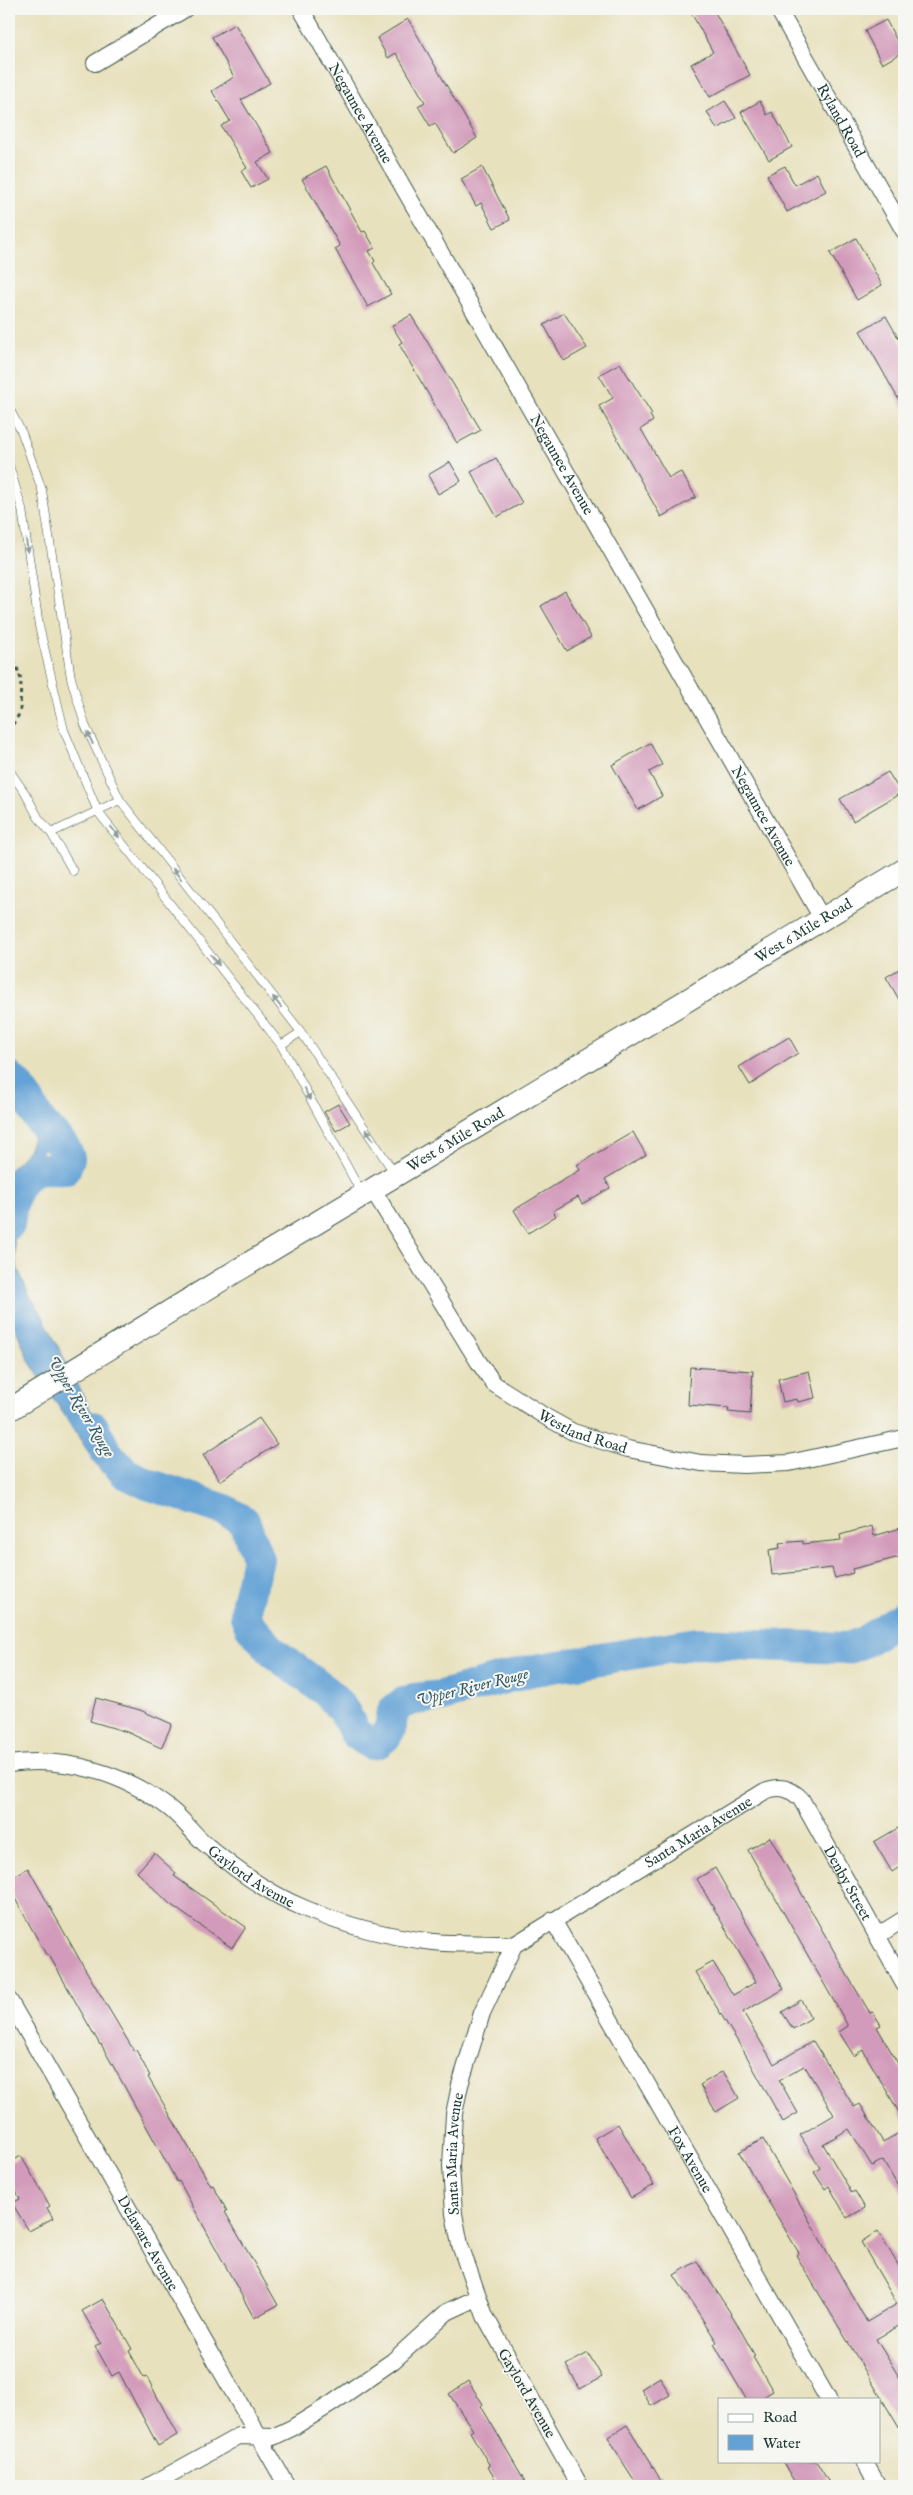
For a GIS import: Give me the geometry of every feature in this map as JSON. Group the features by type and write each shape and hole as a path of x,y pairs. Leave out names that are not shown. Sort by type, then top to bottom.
{"main road":[{"name":"West 6 Mile Road","path":"9,1410 904,870"}],"street":[{"path":"95,63 185,9"},
{"name":"Negaunee Avenue","path":"300,9 823,920"},
{"name":"Ryland Road","path":"778,9 904,231"},
{"name":"Westland Road","path":"368,1193 494,1384 546,1418 574,1432 628,1449 701,1463 744,1465 789,1463 904,1438"},
{"name":"Gaylord Avenue","path":"9,1764 60,1763 87,1768 119,1779 150,1794 171,1809 203,1842 232,1866 271,1892 304,1909 376,1931 436,1942 489,1942 514,1945"},
{"name":"Santa Maria Avenue","path":"477,2298 460,2245 454,2214 450,2166 454,2114 460,2085 482,2013 514,1945 765,1790 774,1787 785,1788"},
{"name":"Denby Street","path":"785,1788 794,1792 801,1800 904,1984"},
{"path":"877,1936 904,1919"},
{"name":"Fox Avenue","path":"553,1920 827,2398"},
{"name":"Delaware Avenue","path":"9,2000 287,2486"},
{"path":"149,2486 239,2436 259,2438 273,2437 282,2433 331,2404 393,2361 447,2312 477,2298"},
{"name":"Gaylord Avenue","path":"477,2298 497,2341 580,2486"},
{"path":"865,2462 878,2486"}],"lane":[{"path":"9,408 22,433 42,490 71,678 85,725 120,800 302,1032 396,1176"},
{"path":"9,465 22,509 39,626 64,730 98,812 281,1045 368,1193"},
{"path":"9,770 25,792 38,817 51,833 73,871"},
{"path":"51,833 120,800"},
{"path":"281,1045 302,1032"}],"path":[{"path":"9,645 20,679 20,714 9,730"}],"water":[{"path":"9,1066 32,1083 47,1115 57,1125 49,1145 32,1160 22,1192 16,1216 14,1238 16,1264 29,1295 40,1311 91,1411 122,1460 102,1473 29,1361 9,1312 9,1170 27,1151 31,1143 32,1130 31,1123 20,1105 9,1097"}],"building":[{"path":"689,9 713,9 750,75 710,97 691,64 713,52"},
{"path":"408,19 477,138 453,153 435,123 430,126 418,106 425,102 396,53 388,58 377,38"},
{"path":"886,20 903,52 882,64 865,31"},
{"path":"235,24 270,83 241,100 273,153 257,162 268,179 251,188 241,171 247,168 221,126 230,121 212,91 234,77 212,37"},
{"path":"725,101 736,118 717,129 707,112"},
{"path":"760,101 767,115 772,112 792,147 769,160 741,112"},
{"path":"326,166 362,232 365,231 375,248 369,251 375,261 373,263 391,294 368,307 335,249 340,246 302,179"},
{"path":"785,166 795,185 817,173 826,191 787,212 767,175"},
{"path":"482,167 510,220 494,228 481,203 476,206 461,179"},
{"path":"856,238 882,285 857,300 830,253"},
{"path":"564,313 587,348 564,361 544,325"},
{"path":"411,315 481,430 457,443 399,344 402,342 392,326"},
{"path":"886,316 904,348 904,409 860,331"},
{"path":"620,363 652,414 650,415 653,421 641,429 669,478 681,472 696,497 661,517 599,406 613,398 599,375"},
{"path":"496,458 522,503 497,517 471,472"},
{"path":"450,462 461,481 438,494 428,475"},
{"path":"565,591 591,637 567,651 541,606"},
{"path":"650,743 662,765 649,772 662,796 638,810 612,765"},
{"path":"888,772 901,793 853,821 840,799"},
{"path":"904,966 904,1008 886,977"},
{"path":"789,1037 798,1053 750,1085 739,1067"},
{"path":"338,1104 350,1123 336,1131 324,1112"},
{"path":"633,1132 646,1155 605,1179 610,1188 582,1204 578,1197 553,1211 556,1216 528,1233 514,1210 580,1170 577,1165"},
{"path":"690,1367 753,1371 750,1414 728,1412 729,1408 688,1405"},
{"path":"809,1371 815,1398 798,1402 797,1399 783,1402 778,1379"},
{"path":"259,1418 277,1444 220,1481 203,1455"},
{"path":"872,1526 874,1536 904,1527 904,1556 852,1569 853,1573 835,1578 832,1568 772,1575 769,1550 780,1548 779,1543 803,1541 803,1544 841,1540 840,1535"},
{"path":"96,1698 140,1710 172,1724 161,1748 127,1732 90,1721"},
{"path":"898,1828 904,1838 904,1864 892,1872 874,1842"},
{"path":"770,1837 849,1978 870,2013 873,2012 881,2025 877,2027 904,2074 904,2121 863,2050 854,2056 839,2032 848,2026 748,1850"},
{"path":"154,1853 176,1873 174,1876 246,1927 232,1948 170,1904 137,1872"},
{"path":"28,1868 81,1962 134,2051 136,2050 150,2076 148,2077 211,2186 213,2185 227,2211 225,2212 278,2305 254,2318 101,2044 49,1955 47,1956 9,1888 9,1879"},
{"path":"715,1868 784,1989 743,2012 774,2064 813,2041 854,2107 860,2104 883,2142 904,2130 904,2197 883,2160 872,2166 849,2129 823,2144 852,2193 855,2191 865,2208 847,2218 829,2186 825,2189 814,2172 820,2168 800,2135 834,2115 806,2068 804,2066 779,2080 798,2113 783,2122 746,2055 695,1972 713,1962 733,1995 756,1982 697,1879"},
{"path":"801,2000 811,2018 793,2029 782,2012"},
{"path":"723,2071 739,2098 716,2112 700,2085"},
{"path":"618,2124 654,2185 631,2198 595,2138"},
{"path":"763,2139 867,2322 897,2304 861,2242 878,2231 904,2275 904,2323 876,2339 904,2385 904,2436 796,2255 799,2253 739,2152"},
{"path":"21,2156 50,2206 47,2208 53,2218 29,2231 12,2203 20,2199 9,2179 9,2163"},
{"path":"697,2261 735,2320 755,2356 753,2357 773,2391 762,2398 745,2398 714,2344 717,2342 674,2275"},
{"path":"103,2299 132,2349 129,2351 144,2378 147,2377 177,2435 158,2446 119,2372 112,2376 95,2346 101,2343 82,2311"},
{"path":"588,2353 602,2377 580,2389 566,2365"},
{"path":"660,2377 670,2395 651,2406 641,2389"},
{"path":"468,2381 483,2404 481,2406 525,2481 516,2486 499,2486 488,2467 490,2466 470,2432 473,2430 449,2394"},
{"path":"627,2425 664,2486 638,2486 622,2461 608,2437"},
{"path":"783,2462 817,2462 831,2486 797,2486"}],"waterway":[{"name":"Upper River Rouge","path":"9,1077 23,1092 38,1118 64,1147 69,1158 65,1169 42,1169 25,1176 13,1198 9,1224"},
{"name":"Upper River Rouge","path":"93,1427 106,1452 125,1473 148,1484 225,1510 244,1521 258,1559 247,1602 246,1616 250,1626 274,1653 327,1692 344,1711 355,1733 371,1744 379,1742 385,1737 390,1729 393,1711 403,1703 414,1699 442,1696 529,1671 697,1643 848,1648 864,1642 904,1616"}]}
